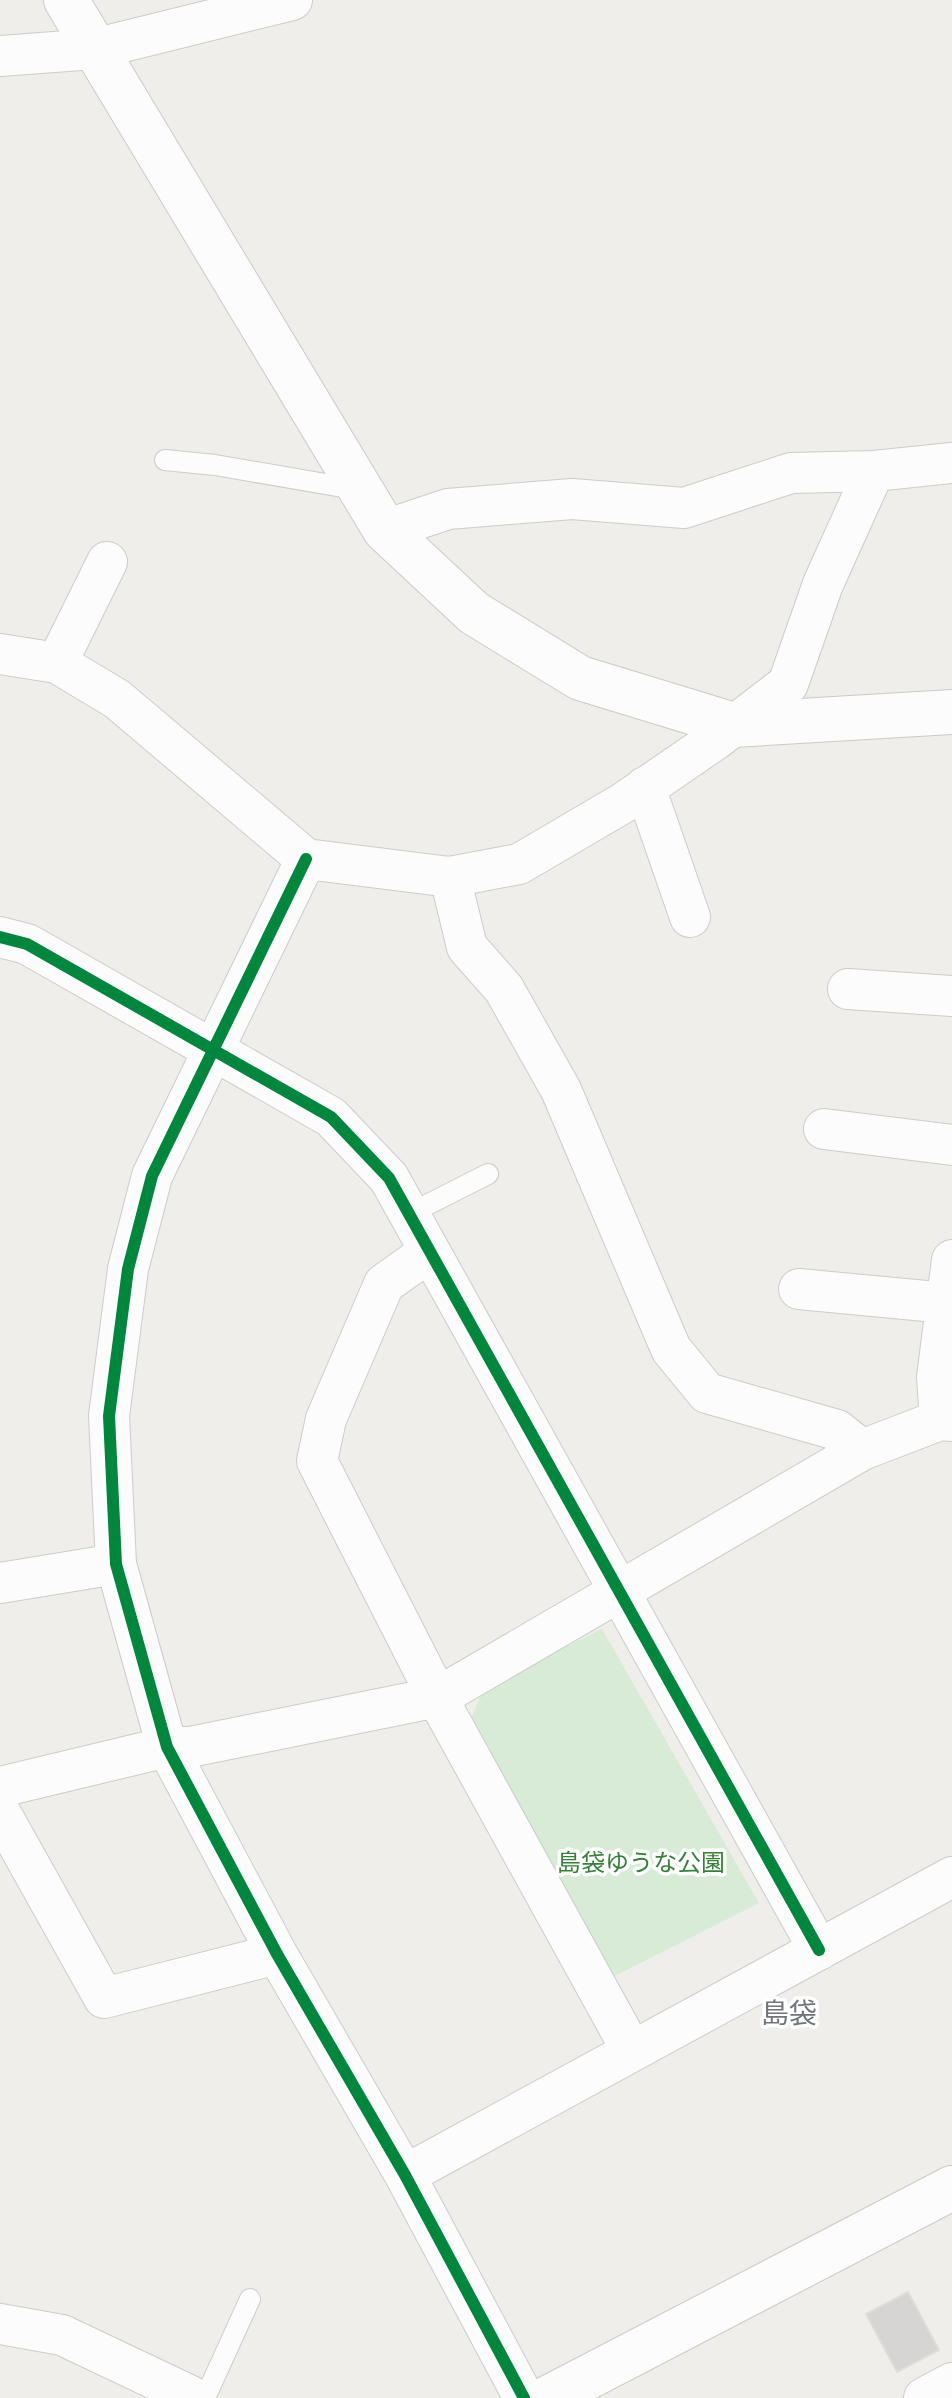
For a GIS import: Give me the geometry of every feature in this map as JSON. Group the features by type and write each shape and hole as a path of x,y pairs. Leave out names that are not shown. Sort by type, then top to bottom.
{"street":[{"path":"66,0 385,530 474,613 580,678 734,725 952,712"},
{"path":"4,62 94,49 143,18 205,24 292,0"},
{"path":"385,530 448,509 572,499 684,508 791,473 874,471 952,463"},
{"path":"0,654 57,663 117,699 306,859 450,877 519,864 645,787 788,684 823,584 874,471"},
{"path":"57,663 107,562"},
{"path":"645,787 690,917"},
{"path":"306,859 152,1176 128,1269 109,1416 116,1564 167,1747 277,1954 405,2175 524,2398"},
{"path":"450,877 467,947 504,989 561,1090 671,1349 707,1393 837,1430 862,1450"},
{"path":"0,937 27,944 331,1117 389,1178 819,1950"},
{"path":"848,989 952,996"},
{"path":"824,1129 952,1145"},
{"path":"429,1252 384,1284 326,1419 317,1461 438,1697 632,2051"},
{"path":"0,1787 167,1747 190,1747 438,1697 862,1450 946,1420 937,1377 952,1260"},
{"path":"799,1289 947,1303"},
{"path":"0,1583 116,1564"},
{"path":"0,1812 104,1998 277,1954"},
{"path":"405,2175 952,1877"},
{"path":"548,2398 949,2197"},
{"path":"0,2324 62,2335 195,2398"},
{"path":"924,2398 952,2383"}],"lane":[{"path":"165,460 360,490"},
{"path":"409,1214 488,1174"},
{"path":"205,2398 250,2299"}],"green space":[{"name":"島袋ゆうな公園","path":"602,1629 759,1903 611,1978 469,1725 483,1688"}],"building":[{"path":"908,2292 939,2350 897,2372 866,2314"}],"cycle path":[{"path":"306,859 152,1176 128,1269 109,1416 116,1564 167,1747 277,1954 405,2175 524,2398"},
{"path":"0,937 27,944 331,1117 389,1178 819,1950"}],"district":[{"name":"島袋","path":"789,2013"}]}
